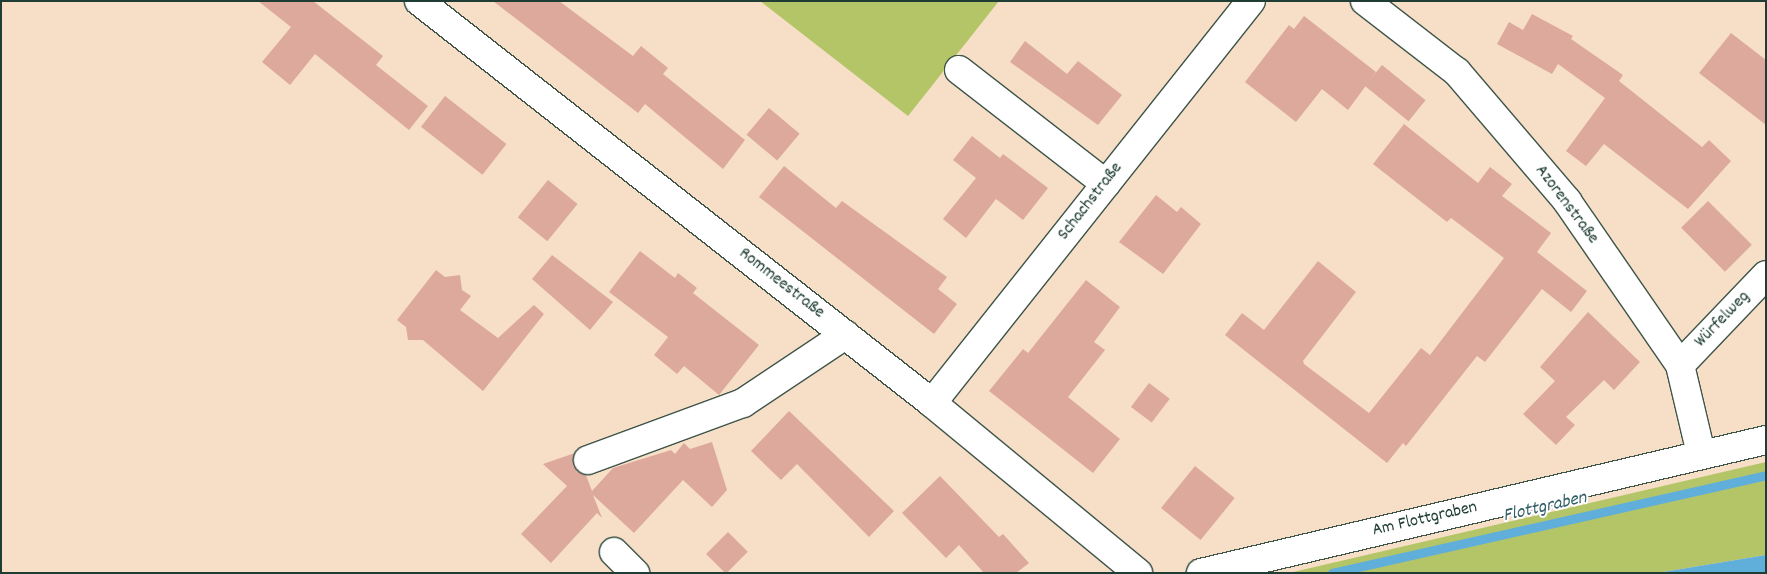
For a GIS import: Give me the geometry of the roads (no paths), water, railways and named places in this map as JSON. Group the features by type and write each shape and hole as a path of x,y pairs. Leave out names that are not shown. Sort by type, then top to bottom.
{"street":[{"name":"Schachstraße","path":"932,403 1251,1"},
{"name":"Azorenstraße","path":"1365,1 1457,72 1567,201 1680,364 1701,454"},
{"name":"Rommeestraße","path":"433,5 932,403 1138,573"},
{"path":"959,70 1106,184"},
{"name":"Würfelweg","path":"1680,364 1766,275"},
{"path":"588,460 743,403 845,335"},
{"name":"Am Flottgraben","path":"1201,573 1766,440"},
{"path":"614,552 635,573"}],"water":[{"path":"1766,555 1766,573 1657,573"}],"waterway":[{"name":"Flottgraben","path":"1332,573 1766,475"}]}
